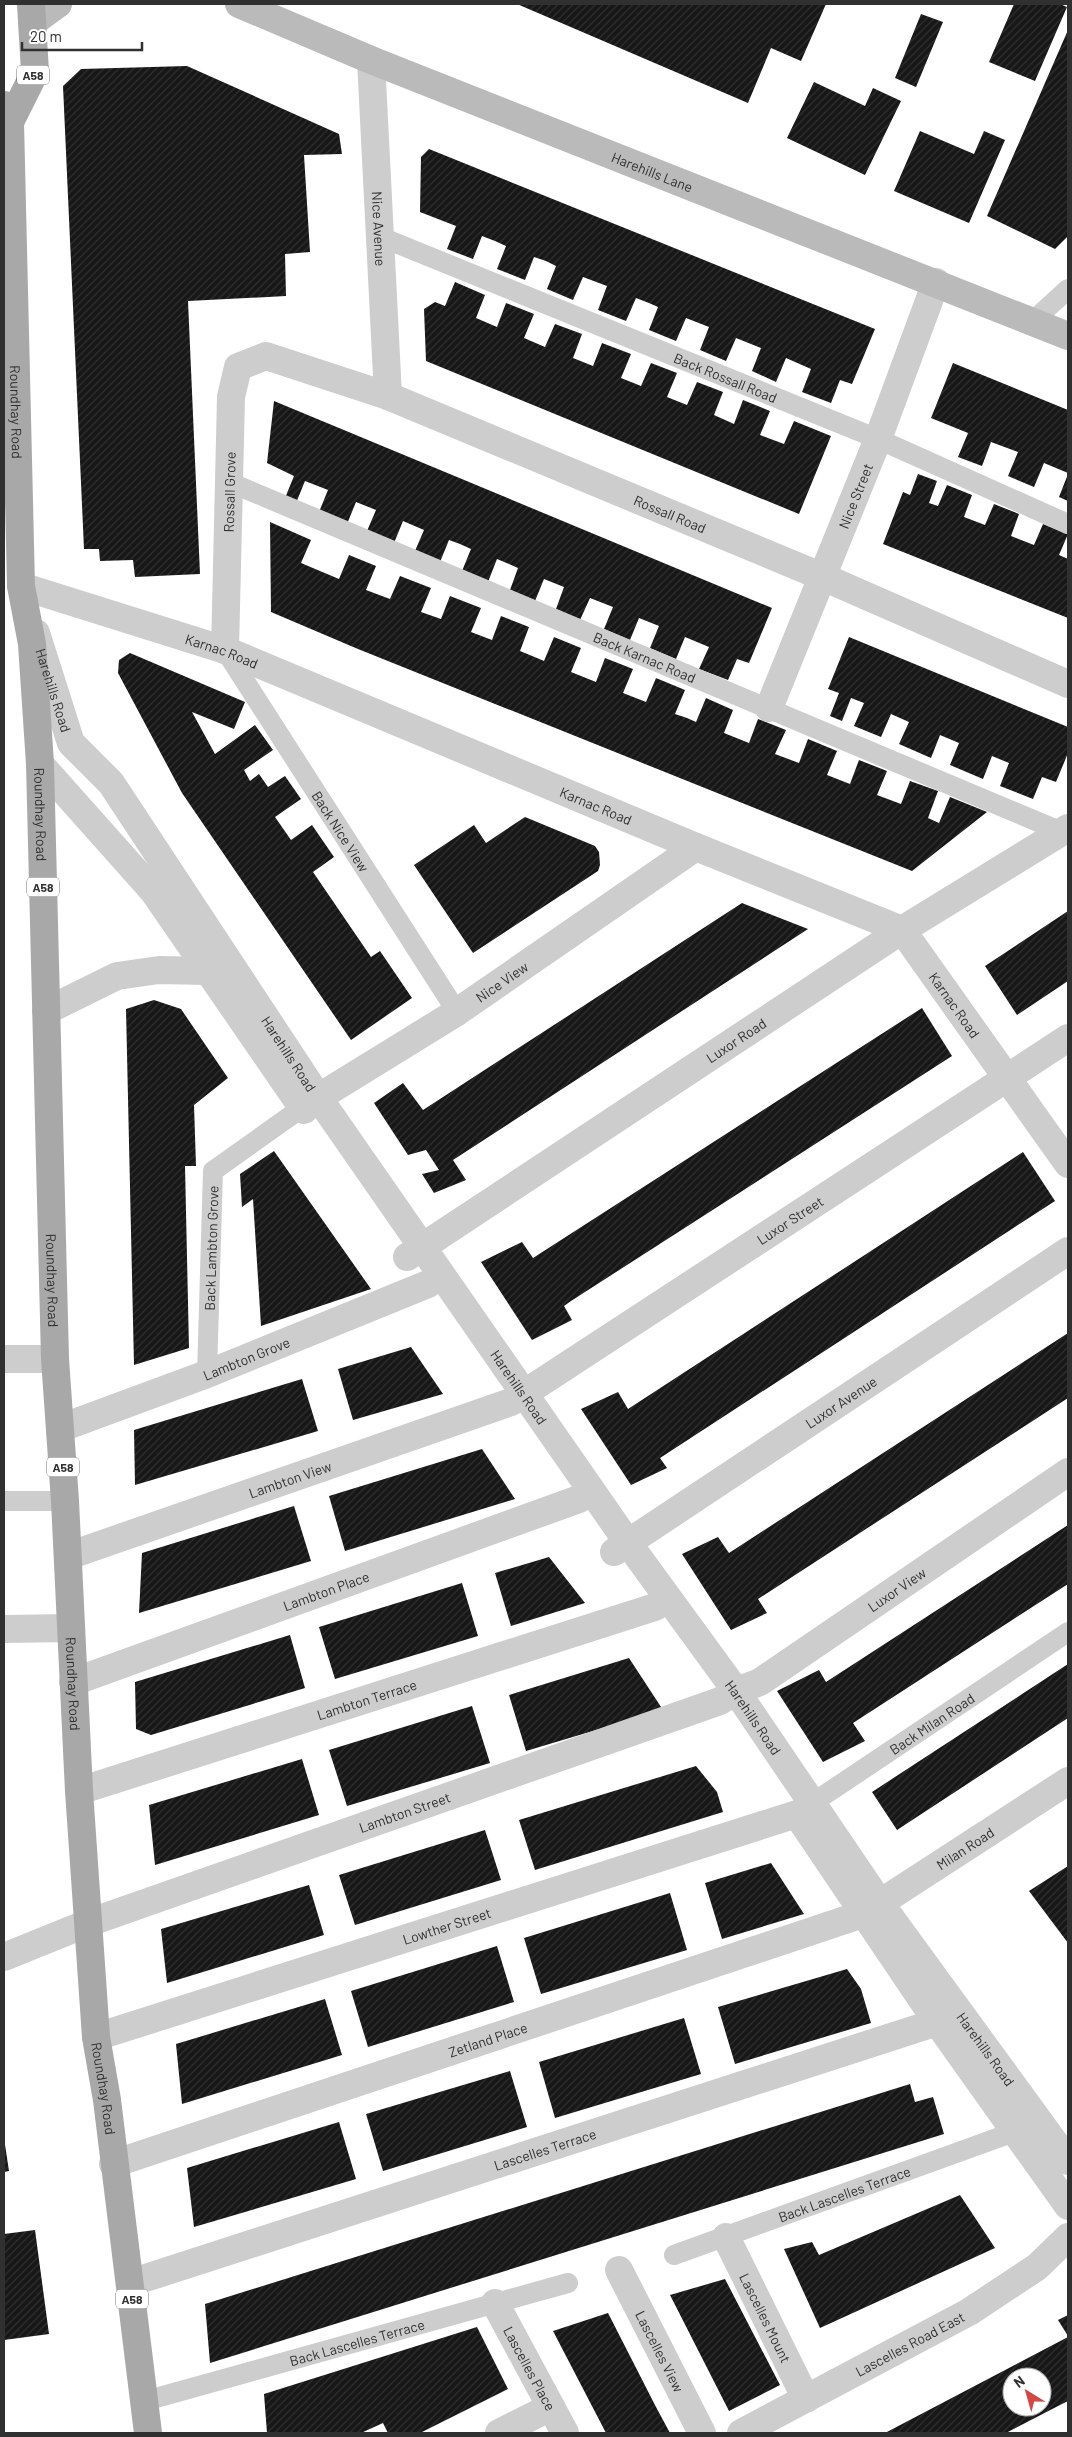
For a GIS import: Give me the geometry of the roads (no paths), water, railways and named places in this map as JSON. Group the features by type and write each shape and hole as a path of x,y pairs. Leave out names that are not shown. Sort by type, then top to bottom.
{"main road":[{"path":"32,14 58,4"},
{"name":"Harehills Lane","path":"239,4 371,60 936,282 1068,336"},
{"name":"A58","path":"7,114 35,72 32,14"},
{"name":"Roundhay Road","path":"7,114 12,527 32,644 40,764 55,1359 61,1428 79,1791 96,2037 107,2100 146,2401 148,2433"}],"street":[{"name":"Nice Avenue","path":"371,60 388,396"},
{"name":"Nice Street","path":"769,708 878,439 936,282"},
{"name":"Rossall Road","path":"266,356 388,396 823,577 1068,684"},
{"name":"Rossall Grove","path":"225,650 231,397 238,367 266,356"},
{"name":"Karnac Road","path":"21,586 225,650 696,847 902,930 1068,1164"},
{"name":"Harehills Road","path":"21,586 71,743 111,783 310,1102 621,1548 728,1696 871,1909 949,2018 1068,2161"},
{"name":"Harehills Road","path":"40,764 154,892 207,971 310,1102"},
{"name":"Luxor Road","path":"414,1252 902,930 1065,830"},
{"name":"Nice View","path":"310,1102 457,1012 696,847"},
{"path":"46,1011 116,976 160,970 207,971"},
{"name":"Luxor Street","path":"518,1398 1068,1038"},
{"name":"Luxor Avenue","path":"621,1548 1068,1251"},
{"name":"Harehills Road","path":"414,1252 428,1284 518,1398 579,1500 621,1548 654,1607 728,1696"},
{"name":"Lambton Grove","path":"61,1428 207,1374 428,1284"},
{"path":"4,1359 55,1359"},
{"name":"Lambton View","path":"68,1556 518,1398"},
{"name":"Luxor View","path":"728,1696 760,1682 1068,1472"},
{"name":"Lambton Place","path":"73,1682 579,1500"},
{"name":"Lambton Terrace","path":"79,1791 654,1607"},
{"path":"4,1629 71,1628"},
{"name":"Lambton Street","path":"4,1957 88,1923 728,1696"},
{"name":"Milan Road","path":"871,1909 1068,1781"},
{"name":"Lowther Street","path":"96,2037 804,1809"},
{"name":"Zetland Place","path":"114,2164 871,1909"},
{"name":"Harehills Road","path":"949,2018 1014,2132 1068,2206"},
{"name":"Lascelles Terrace","path":"130,2283 949,2018"},
{"name":"Lascelles Mount","path":"726,2236 806,2399"},
{"name":"Lascelles Road East","path":"741,2433 969,2312 1037,2267 1068,2236"},
{"name":"Lascelles View","path":"619,2270 702,2433"},
{"name":"Lascelles Place","path":"495,2303 565,2433"},
{"path":"499,2433 551,2407"}],"lane":[{"name":"Back Rossall Road","path":"381,237 878,439 1068,524"},
{"path":"1033,321 1068,289"},
{"name":"Back Karnac Road","path":"228,482 1065,830"},
{"name":"Back Nice View","path":"225,650 457,1012"},
{"name":"Back Lambton Grove","path":"207,1374 213,1171 310,1102"},
{"path":"4,1501 65,1501"},
{"name":"Back Milan Road","path":"804,1809 1068,1632"},
{"name":"Back Lascelles Terrace","path":"674,2255 1014,2132"},
{"name":"Back Lascelles Terrace","path":"146,2401 568,2282"}]}
